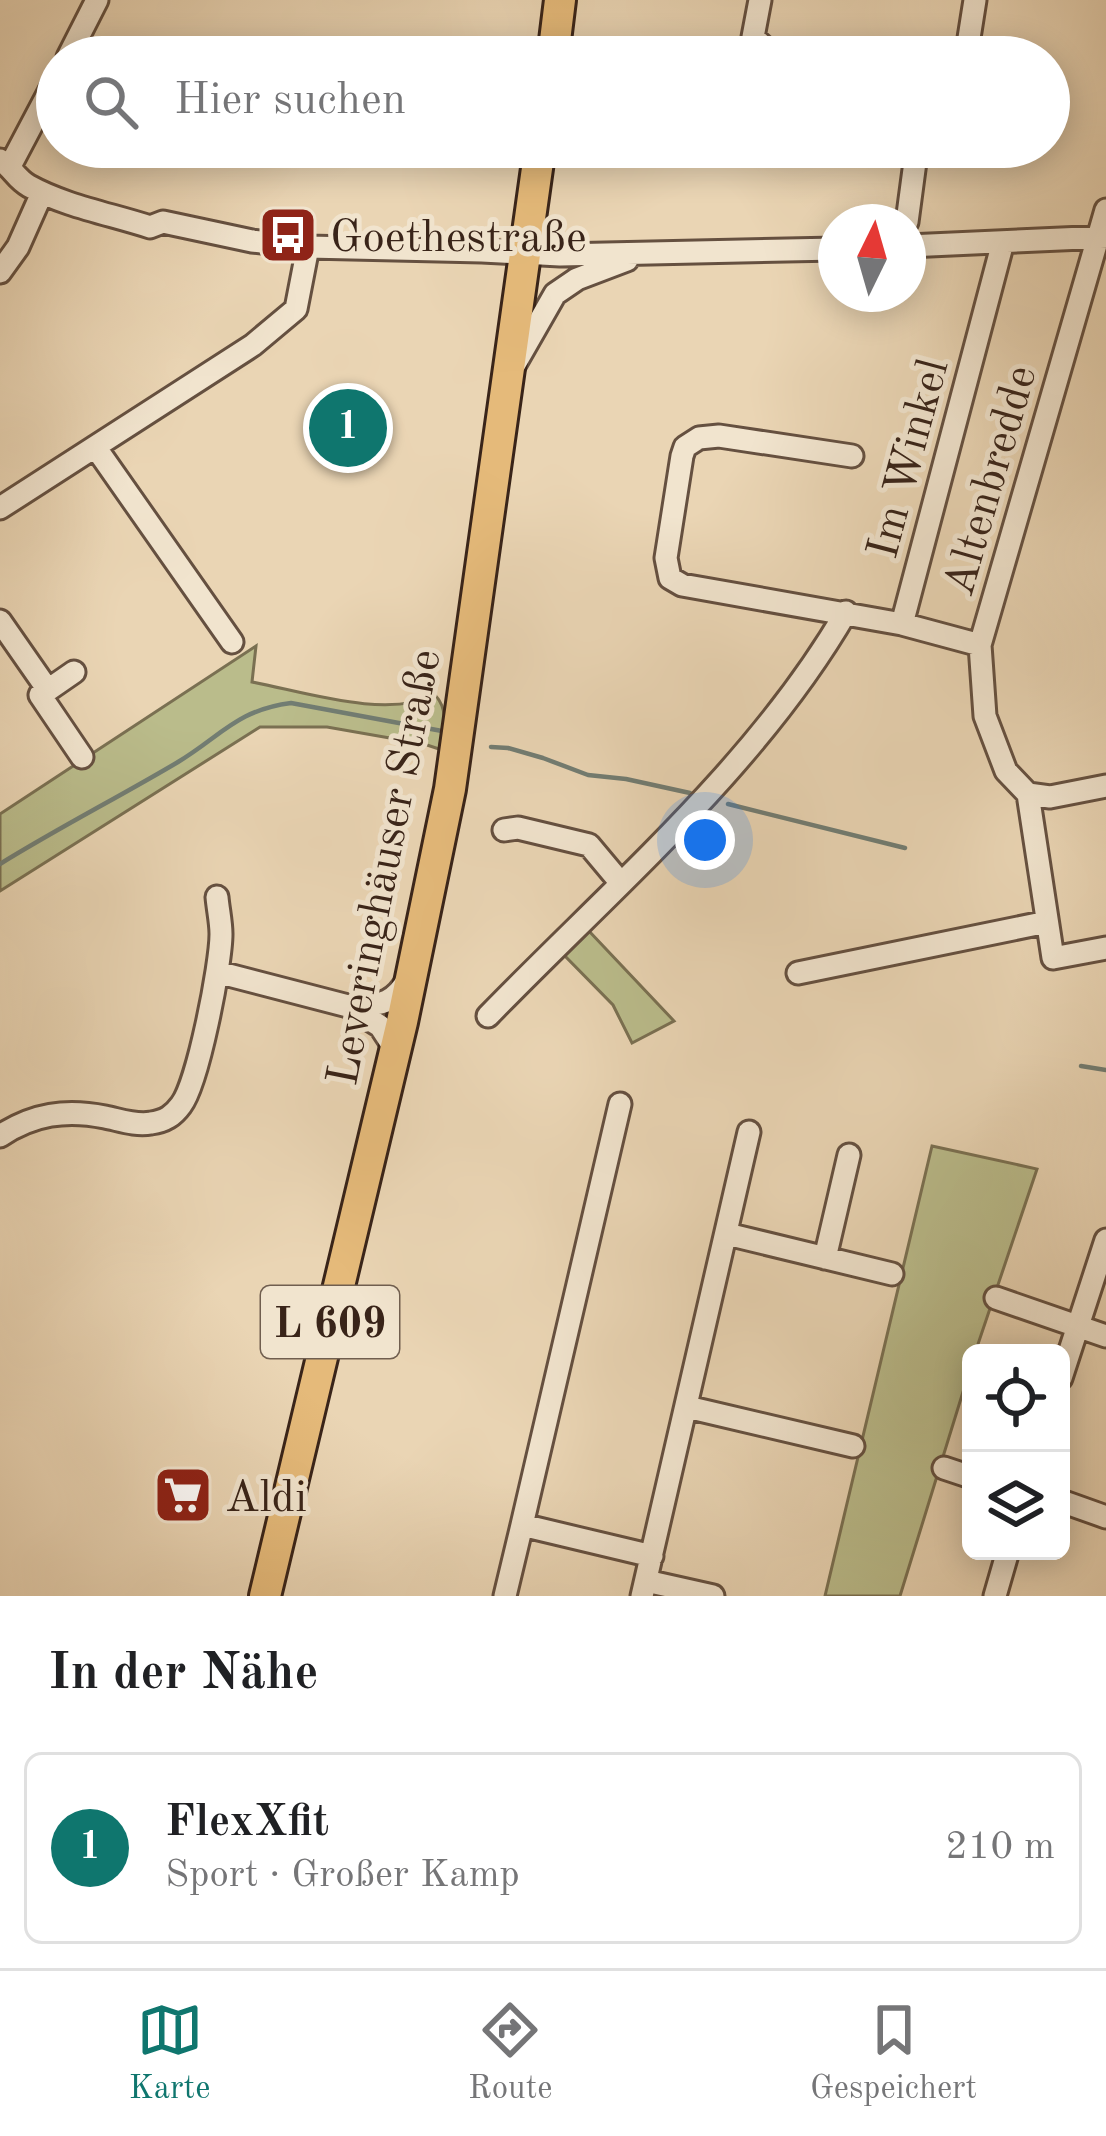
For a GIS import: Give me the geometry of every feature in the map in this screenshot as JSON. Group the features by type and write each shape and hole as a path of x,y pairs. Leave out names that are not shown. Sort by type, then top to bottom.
{"main road":[{"path":"556,36 560,0"},
{"name":"Leveringhäuser Straße","path":"266,1596 414,967 454,769 537,168"}],"street":[{"path":"79,36 97,0"},
{"path":"753,36 760,0"},
{"path":"969,36 975,0"},
{"path":"36,112 5,163 20,181 42,193 150,227 164,222 252,241 308,247 638,255 818,250"},
{"path":"909,204 913,168"},
{"path":"0,272 18,247 42,193"},
{"name":"Altenbredde","path":"852,456 719,436 692,441 682,456 666,558 670,578 682,585 846,612 980,645 1102,237 1106,210"},
{"path":"926,245 1102,237"},
{"name":"Im Winkel","path":"902,624 1003,242"},
{"path":"0,508 253,345 296,308 308,247"},
{"path":"509,375 556,294 577,279 638,255"},
{"path":"96,448 232,642"},
{"path":"488,1016 699,806 818,661 846,612"},
{"path":"0,621 48,690"},
{"path":"980,645 985,716 1006,771 1028,794 1053,958 1106,948"},
{"path":"74,672 40,694 82,757"},
{"path":"1028,794 1050,797 1106,786"},
{"path":"504,830 518,828 589,845 620,882"},
{"path":"0,1136 48,1114 83,1112 145,1125 168,1119 184,1102 217,972 221,933 217,897"},
{"path":"798,973 1047,922"},
{"path":"348,1006 383,1004 399,994 414,967"},
{"path":"217,972 348,1006 380,1026 395,1049"},
{"path":"505,1596 620,1105"},
{"path":"712,1596 644,1588 749,1132"},
{"path":"825,1258 849,1155"},
{"path":"728,1234 892,1274"},
{"path":"1070,1349 1106,1240"},
{"path":"996,1298 1106,1336"},
{"path":"687,1407 853,1446"},
{"path":"944,1468 962,1474"},
{"path":"1070,1504 1106,1517"},
{"path":"521,1525 652,1556"},
{"path":"995,1596 1005,1560"}],"green space":[{"path":"256,646 252,682 370,704 415,702 435,695 444,714 439,749 327,727 260,727 0,891 0,814"},
{"path":"588,930 674,1021 632,1043 613,1005 563,954"},
{"path":"932,1146 1037,1169 978,1344 962,1344 962,1395 900,1596 825,1596"}],"waterway":[{"path":"0,864 178,762 243,718 272,706 291,703 442,731"},
{"path":"491,747 543,758 588,775 690,793"},
{"path":"728,804 905,848"},
{"path":"1081,1066 1106,1070"}],"place":[{"name":"Goethestraße","path":"288,235"},
{"name":"FlexXfit","path":"348,428"},
{"name":"Aldi","path":"183,1495"}]}
